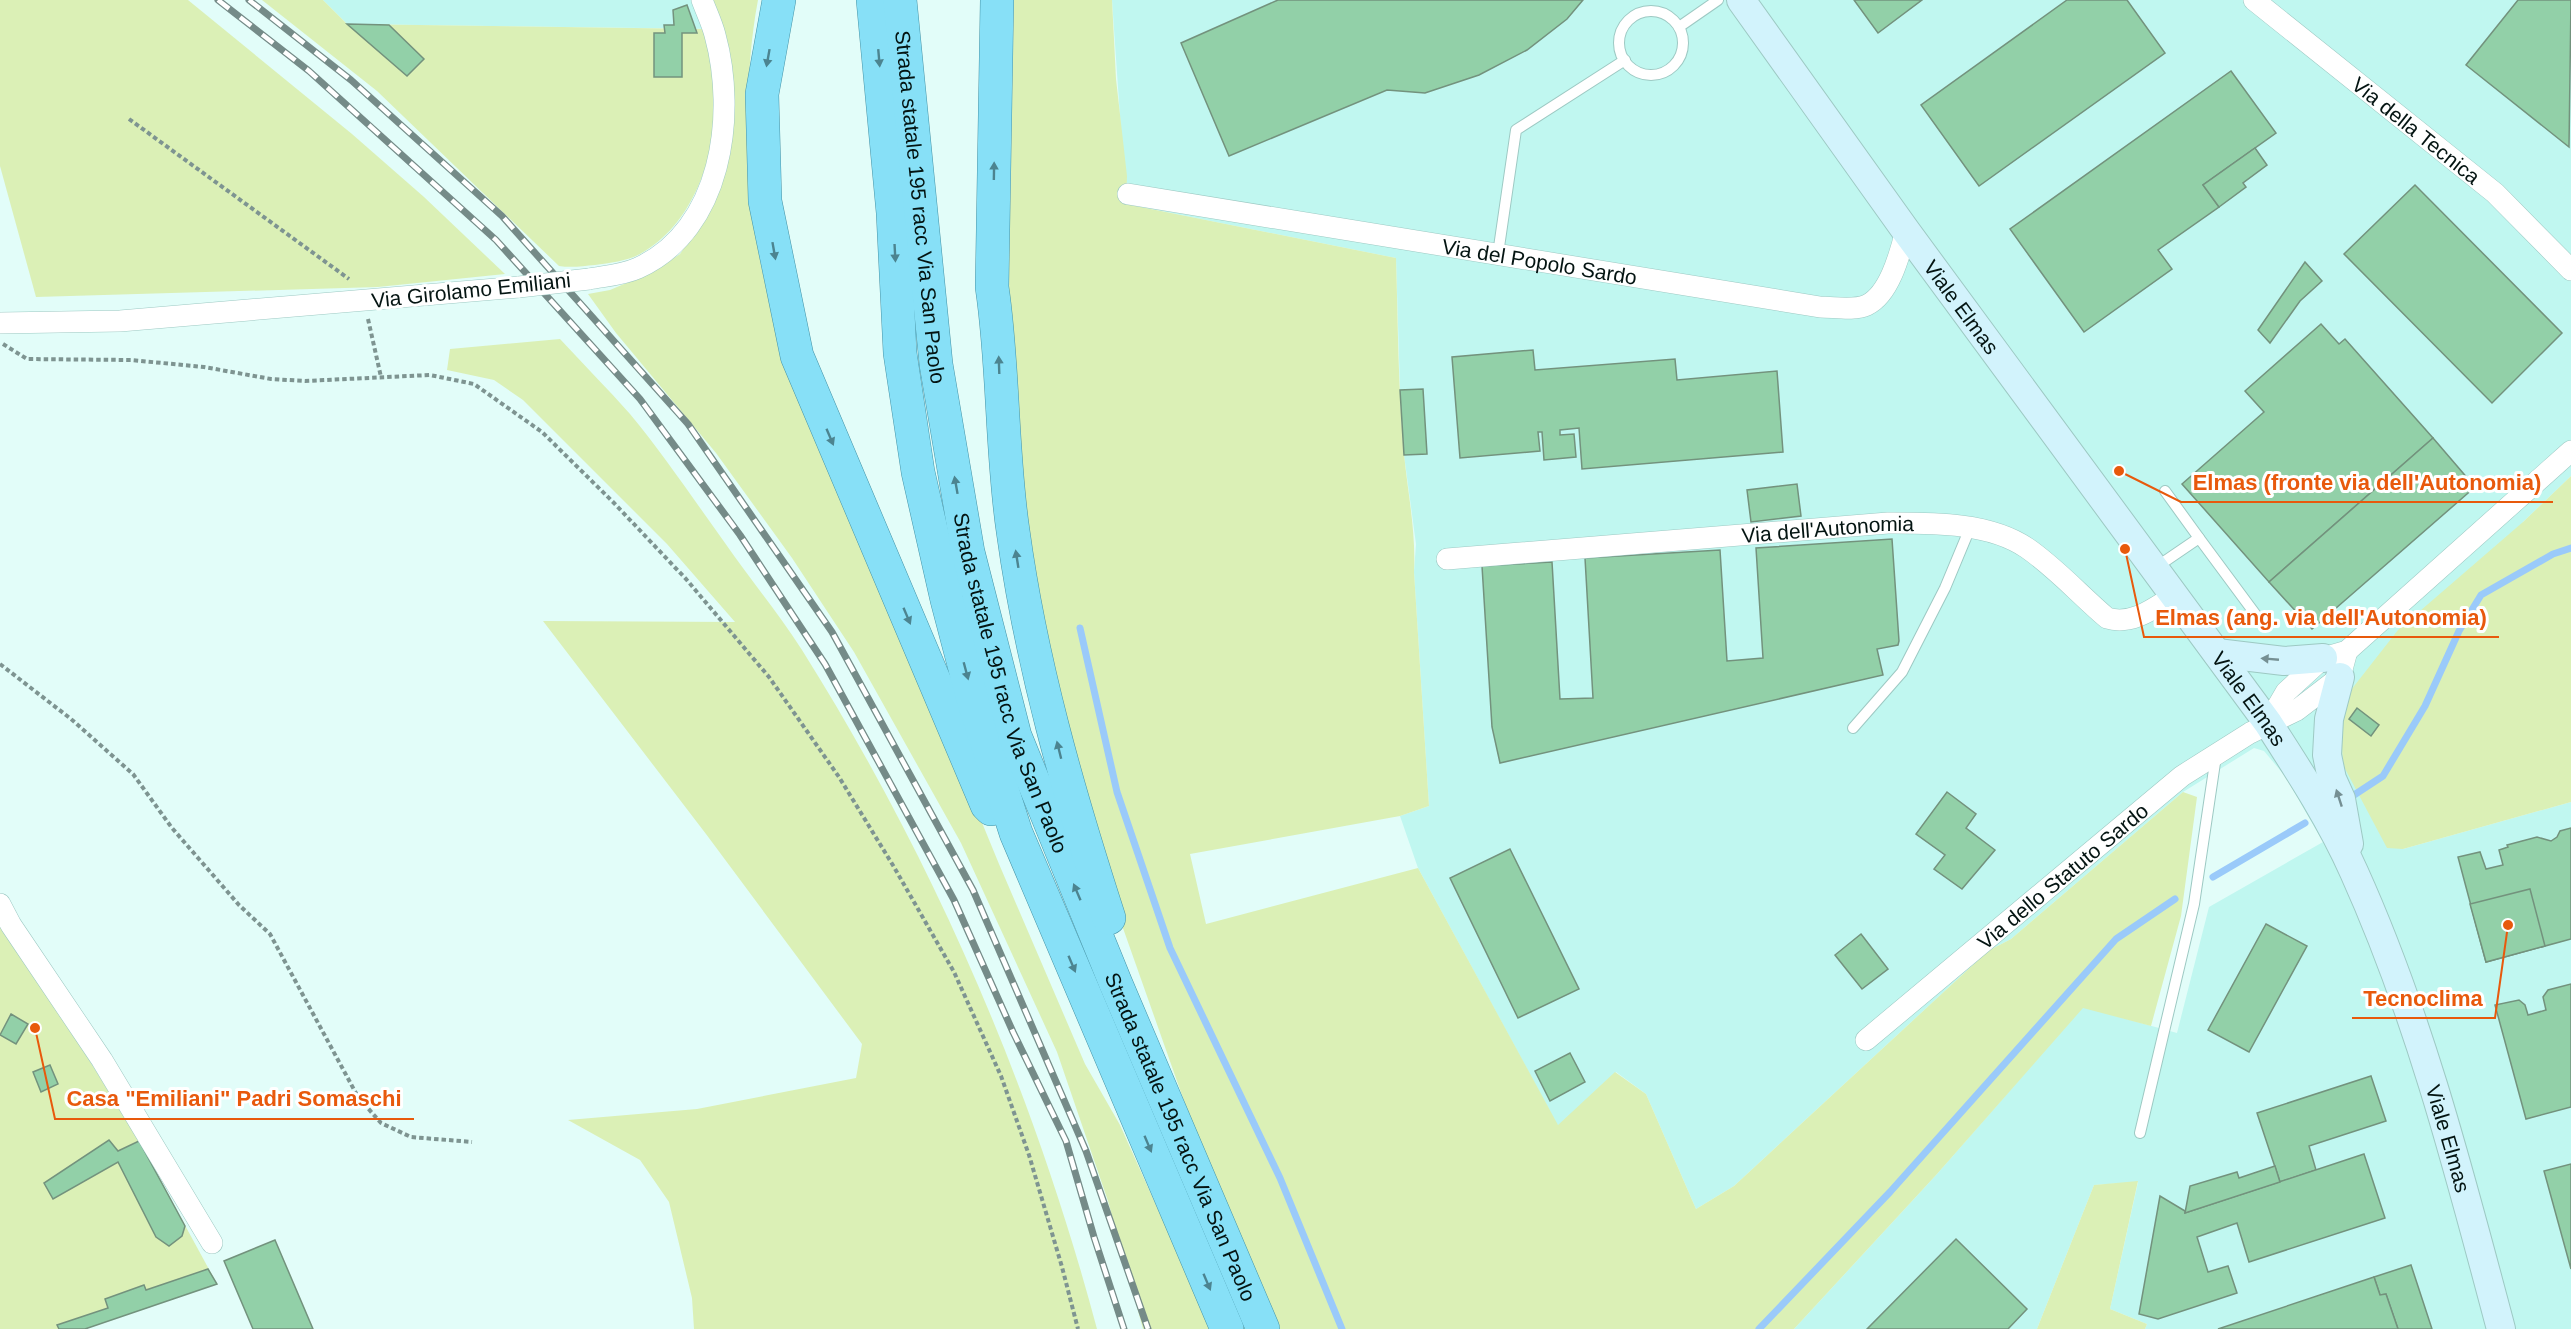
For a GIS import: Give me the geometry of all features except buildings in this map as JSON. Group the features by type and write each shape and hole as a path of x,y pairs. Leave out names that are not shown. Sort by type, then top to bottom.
{"highway":[{"path":"779,0 762,94 765,201 797,356 987,805 1016,833"},
{"name":"Strada statale 195 racc Via San Paolo","path":"873,0 893,213 900,353 918,472 967,677 1016,833 1227,1329"},
{"name":"Strada statale 195 racc Via San Paolo","path":"900,0 936,364 968,552 1015,736 1116,984 1263,1329"},
{"path":"997,0 992,287 998,328 999,382 1012,529 1026,615 1073,806 1117,943 1116,984"}],"main road":[{"name":"Viale Elmas","path":"1742,0 1906,231 2268,723 2307,783 2355,875 2397,979 2437,1095 2501,1329"},
{"path":"2217,653 2284,660 2336,662 2327,755 2332,779 2341,799 2355,875"}],"street":[{"name":"Via Girolamo Emiliani","path":"0,323 131,320 519,287 621,274 652,261 681,236 704,201 720,153 724,118 722,80 715,35 702,0"},
{"name":"Via della Tecnica","path":"2254,0 2495,193 2571,270"},
{"name":"Via del Popolo Sardo","path":"1128,194 1820,307 1856,308 1869,304 1882,291 1894,271 1906,231"},
{"name":"Via dello Statuto Sardo","path":"1866,1040 2182,776 2268,723 2297,710 2336,662 2571,451"},
{"name":"Via dell'Autonomia","path":"1447,559 1888,523 1947,523 2000,535 2025,546 2054,568 2107,618 2118,621 2129,620 2175,595"},
{"path":"0,904 11,925 102,1060 212,1244"}],"lane":[{"path":"1679,27 1718,0"},
{"path":"1655,11 1673,20 1679,27 1683,48 1672,67 1663,73 1641,73 1624,60 1620,50 1622,30 1635,15 1655,11"},
{"path":"1498,254 1516,130 1624,60"},
{"path":"2165,491 2256,615"},
{"path":"1853,728 1902,672 1945,588 1970,528"},
{"path":"2154,568 2199,538"},
{"path":"2140,1133 2194,904 2216,753"}],"path":[{"path":"129,119 355,283"},
{"path":"368,319 381,377"},
{"path":"0,342 27,359 131,360 204,367 271,379 305,381 430,375 474,384 542,432 614,502 686,579 769,677 839,777 954,972 1001,1076 1062,1266 1078,1329"},
{"path":"0,664 71,719 133,774 172,828 239,905 270,934 358,1097 381,1123 411,1137 472,1142"}],"shaded area":[{"path":"323,0 711,0 721,29 347,24"},
{"path":"1112,0 2571,0 2571,476 2523,522 2403,849 2571,802 2571,1329 2145,1329 2147,1324 2110,1309 2138,1182 2094,1185 2037,1329 1794,1329 1937,1174 2083,1007 2177,1033 2209,907 2323,842 2285,776 2264,751 2254,748 2183,792 2011,939 1988,951 1734,1186 1696,1209 1646,1094 1616,1072 1558,1126 1418,868 1400,816 1429,806 1414,572 1416,544 1404,455 1400,390 1396,258 1126,204"}],"green space":[{"path":"0,0 188,0 352,134 424,197 505,274 378,287 36,297 0,166"},
{"path":"262,0 323,0 347,24 705,29 713,57 716,89 715,121 709,154 699,184 684,212 665,236 640,254 606,263 577,267 559,266 377,91"},
{"path":"711,0 758,0 753,30 748,96 749,163 755,229 762,269 781,334 999,864 1085,1064 1120,1125 1173,1243 1231,1213 1195,1132 1106,880 1078,787 1020,504 1008,327 1014,0 1112,0 1116,79 1127,176 1126,204 1396,258 1400,405 1414,542 1429,806 1400,816 1190,854 1206,924 1418,868 1558,1125 1615,1072 1646,1094 1696,1209 1734,1186 1988,951 2011,939 2183,792 2197,797 2181,916 2151,1026 2083,1008 1937,1174 1794,1329 1143,1329 1108,1201 1057,1052 961,843 854,652 792,558 716,453 616,333 588,294 610,290 658,269 680,254 707,214 734,104 729,55"},
{"path":"560,339 643,430 783,623 850,730 895,811 975,978 1010,1064 1042,1151 1097,1329 694,1329 692,1298 669,1202 640,1160 568,1120 697,1109 856,1078 862,1044 706,834 543,621 735,622 667,544 523,400 494,380 447,370 450,349"},
{"path":"2571,476 2571,802 2403,849 2387,848 2343,765 2341,730 2351,690 2398,630 2523,522"},
{"path":"0,915 139,1141 217,1284 85,1329 0,1329"},
{"path":"2138,1181 2110,1309 2147,1324 2145,1329 2037,1329 2094,1185"}],"waterway":[{"path":"2351,797 2383,776 2425,706 2459,631 2481,595 2553,554 2571,548"},
{"path":"1080,628 1117,792 1170,948 1280,1178 1342,1329"},
{"path":"2213,877 2305,823"},
{"path":"1759,1329 1890,1192 2116,939 2175,899"}],"railway":[{"path":"218,0 309,71 496,240 640,399 740,535 825,664 954,900 1013,1032 1066,1141 1124,1329"},
{"path":"249,0 351,80 502,216 688,424 832,632 973,890 1086,1151 1148,1329"}],"place":[{"name":"Elmas (fronte via dell'Autonomia)","path":"2119,471"},
{"name":"Elmas (ang. via dell'Autonomia)","path":"2125,549"},
{"name":"Tecnoclima","path":"2508,925"},
{"name":"Casa \"Emiliani\" Padri Somaschi","path":"35,1028"}]}
